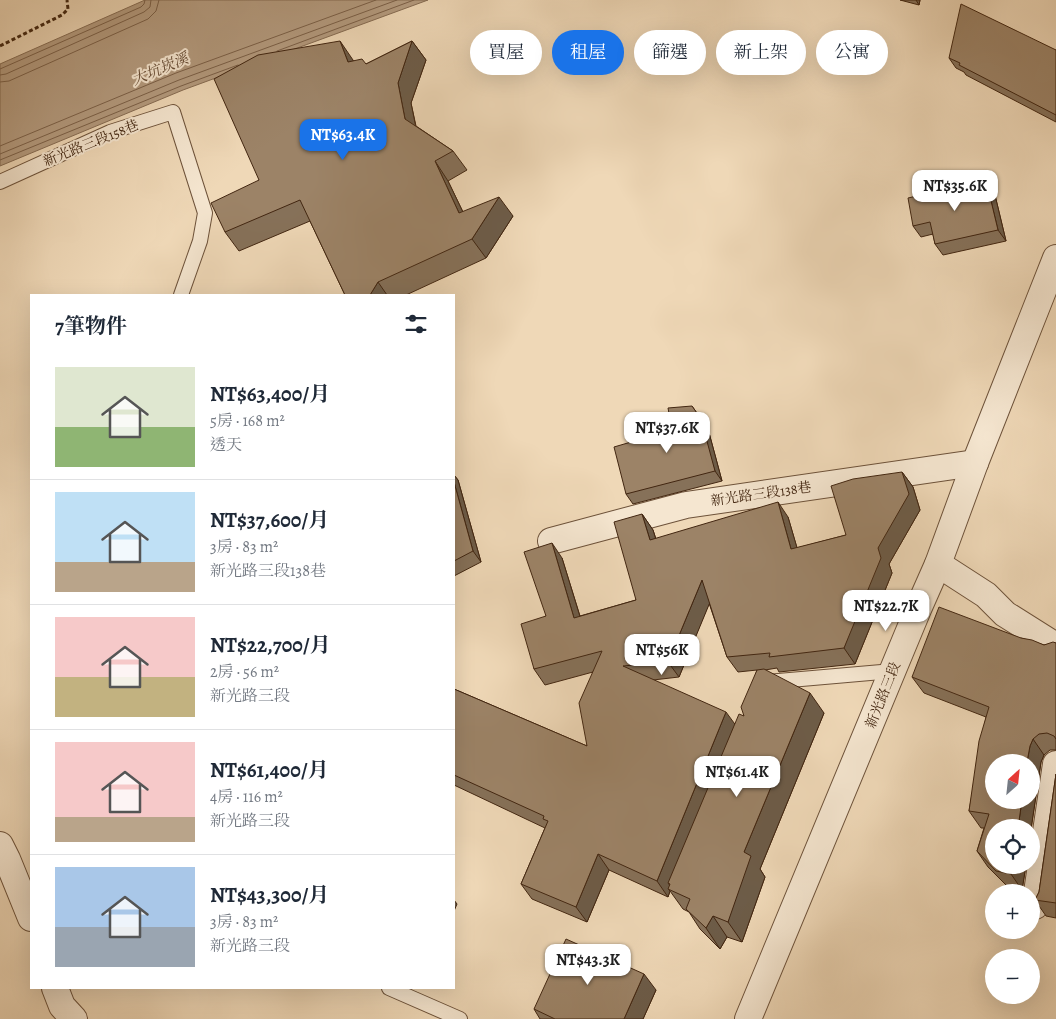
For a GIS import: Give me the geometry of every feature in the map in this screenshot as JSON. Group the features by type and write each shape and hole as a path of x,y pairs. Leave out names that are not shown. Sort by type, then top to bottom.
{"street":[{"name":"新光路三段","path":"748,1019 938,564 975,463 1056,258"},
{"name":"新光路三段138巷","path":"551,541 686,505 975,463"},
{"path":"938,564 986,595 1005,614 1056,646"},
{"path":"1038,884 1056,764"},
{"path":"0,845 30,916"},
{"path":"55,989 62,1006 74,1019"}],"lane":[{"name":"新光路三段158巷","path":"0,182 110,132 173,112 205,214 200,240 181,294"},
{"path":"762,691 765,682 893,671"},
{"path":"391,989 460,1019"}],"path":[{"path":"0,46 62,14 68,8 67,0"}],"water":[{"name":"大坑崁溪","path":"145,0 428,0 183,90 0,166 0,64"}],"building":[{"path":"961,4 1056,50 1056,115 949,58"},
{"path":"340,41 348,62 362,59 366,64 412,41 398,83 405,119 453,151 435,161 459,213 499,197 472,239 378,282 371,294 345,294 300,200 225,232 211,203 259,180 214,79 258,55"},
{"path":"986,180 998,230 935,244 930,222 913,226 908,198"},
{"path":"692,406 701,419 715,471 626,494 614,447 672,430 668,408"},
{"path":"902,472 909,494 878,548 881,558 844,648 769,657 770,653 727,657 702,580 668,662 623,666 726,712 657,881 598,854 576,907 521,884 548,821 543,819 544,816 455,775 455,689 587,746 579,703 602,651 534,669 521,624 546,616 524,552 552,543 574,618 636,600 614,522 642,514 650,540 778,502 791,549 846,535 831,486 853,479"},
{"path":"455,486 473,551 455,560"},
{"path":"939,607 1021,638 1044,645 1056,643 1056,739 1047,733 1039,734 1033,739 1028,754 985,754 985,809 1021,809 1019,819 987,819 989,814 969,811 979,741 989,707 912,677"},
{"path":"764,669 810,693 744,852 751,856 728,922 713,916 706,928 686,909 690,899 668,889 670,884 668,883 739,714 744,716 741,707 757,670"},
{"path":"1056,774 1056,903 1040,901 1040,885"},
{"path":"985,826 985,859 977,851"},
{"path":"566,939 644,974 624,1019 555,1019 534,1009"}]}
